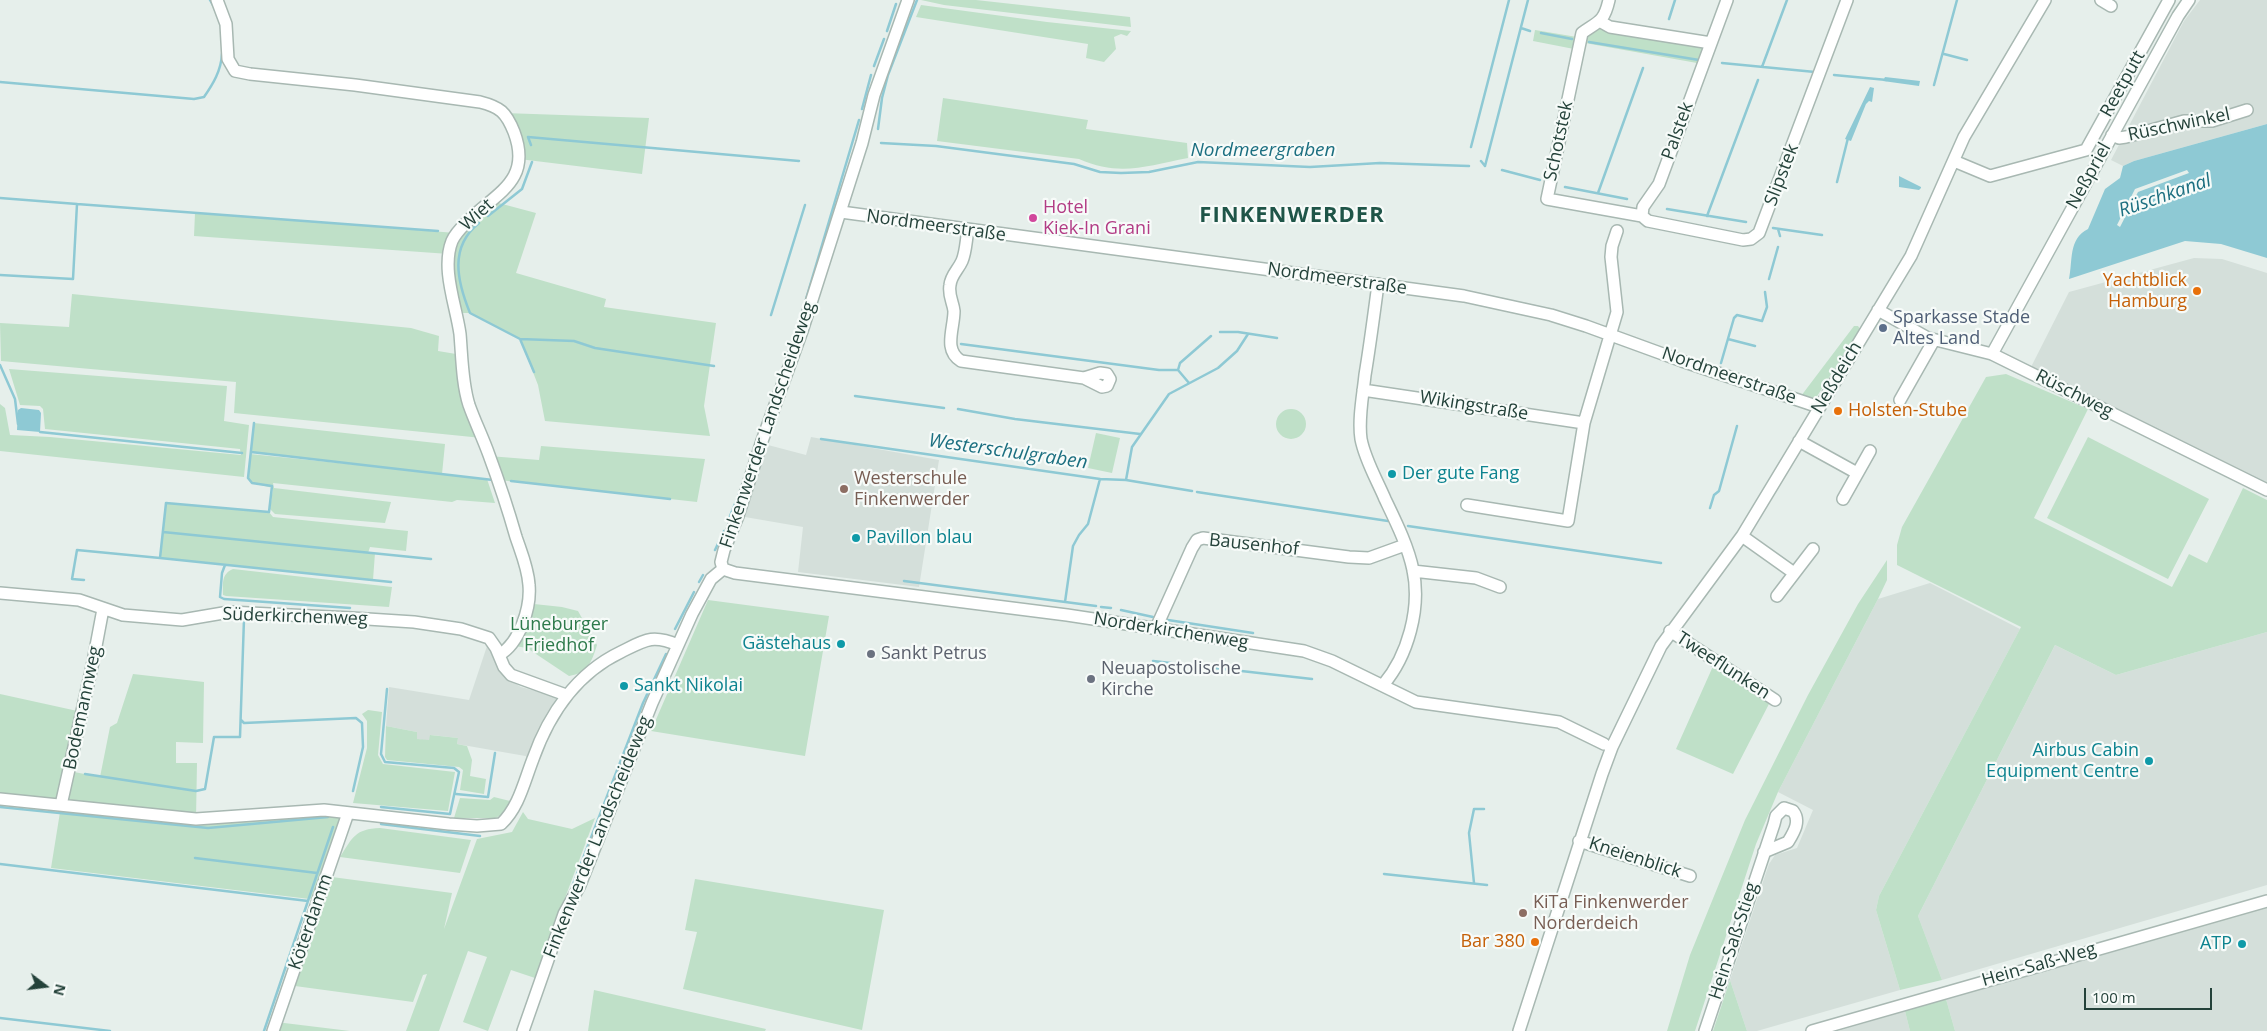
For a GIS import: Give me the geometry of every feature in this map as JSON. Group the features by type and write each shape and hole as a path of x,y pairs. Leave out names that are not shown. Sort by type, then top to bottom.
{"street":[{"name":"Wiet","path":"217,0 226,24 228,59 235,71 355,84 480,102 495,106 504,113 510,124 518,150 518,170 515,177 511,184 456,233 449,254 449,276 457,313 469,404 499,480 529,584 528,604 519,630 508,648 499,655"},
{"name":"Finkenwerder Landscheideweg","path":"523,1031 564,914 580,885 652,703 708,584 723,569 721,562 724,550 738,516 762,440 802,331 841,212 874,95 908,0"},
{"path":"1608,0 1606,16 1601,22 1610,27 1711,43"},
{"name":"Palstek","path":"1642,216 1643,207 1659,184 1727,0"},
{"name":"Slipstek","path":"1642,216 1648,221 1738,239 1747,240 1759,233 1847,0"},
{"name":"Neßdeich","path":"1520,1031 1608,745 1670,631 1742,536 1878,310 1920,238 1954,160 1980,107 2045,0"},
{"name":"Reetputt","path":"1954,160 1990,176 2086,150 2169,0"},
{"name":"Neßpriel","path":"1992,354 2178,16 2189,0"},
{"name":"Schotstek","path":"1601,22 1582,34 1547,200 1642,216"},
{"name":"Rüschwinkel","path":"2112,135 2119,138 2126,137 2184,122 2212,120 2247,110"},
{"name":"Nordmeerstraße","path":"841,212 1464,296 1550,315 1819,407"},
{"path":"968,230 962,261 954,272 950,284 950,296 954,310 950,347 956,358 961,362 1084,378"},
{"path":"1467,505 1568,521 1584,423 1617,312 1611,257 1617,231"},
{"path":"1378,284 1363,390 1361,440 1368,462 1405,545 1413,571 1414,606 1407,641 1392,674 1383,685"},
{"name":"Rüschweg","path":"1878,310 1914,332 1934,340 1992,354 2267,490"},
{"path":"1900,400 1934,340"},
{"name":"Wikingstraße","path":"1363,390 1584,423"},
{"path":"1799,441 1857,473"},
{"path":"1843,498 1870,451"},
{"path":"1742,536 1794,573"},
{"name":"Bausenhof","path":"1156,628 1197,540 1203,538 1369,558 1405,545"},
{"path":"1777,596 1813,548"},
{"name":"Norderkirchenweg","path":"723,569 735,573 1048,612 1129,626 1156,628 1304,651 1383,685 1416,702 1559,722 1608,745"},
{"path":"1413,571 1476,578 1500,587"},
{"name":"Süderkirchenweg","path":"0,594 79,600 103,610 123,615 182,620 193,620 229,612 414,622 461,629 481,634 492,642 504,667 511,675 566,696"},
{"name":"Bodemannweg","path":"61,805 94,662 103,610"},
{"name":"Tweeflunken","path":"1670,631 1775,700"},
{"path":"0,799 196,819 324,810 449,824 477,826 501,824 514,808 538,746 566,696 581,678 604,661 646,640 664,639 678,645"},
{"name":"Köterdamm","path":"273,1031 348,813"},
{"name":"Kneienblick","path":"1579,841 1690,876"},
{"name":"Hein-Saß-Stieg","path":"1705,1031 1764,852"},
{"name":"Hein-Saß-Weg","path":"1812,1031 2267,901"}],"shaded area":[{"path":"2200,0 2267,0 2267,124 2134,161 2123,166 2111,160 2184,21"},
{"path":"2194,258 2222,259 2267,273 2267,485 2262,485 2031,367 2069,292"},
{"name":"Westerschule Finkenwerder","path":"811,437 939,460 919,587 798,572 803,527 745,517 768,445 806,455"},
{"path":"1930,583 2020,629 1879,896 1876,910 1900,990 1757,1031 1747,1031 1730,980 1769,864 1775,855 1797,848 1813,810 1778,792 1878,599"},
{"path":"2267,632 2267,885 1942,980 1918,916 2055,645 2116,675"},
{"path":"488,643 509,680 521,687 561,698 531,757 457,744 458,738 431,735 429,741 416,739 417,732 386,726 389,687 469,700"},
{"path":"2267,906 2267,1031 1955,1031 1946,999"},
{"path":"1905,1011 1910,1031 1838,1031"}],"green space":[{"path":"921,0 976,0 1130,17 1131,27 944,5"},
{"path":"921,5 1131,31 1127,36 1121,34 1114,37 1116,49 1104,62 1086,58 1088,44 916,17"},
{"path":"1600,27 1704,46 1697,63 1585,43 1588,32"},
{"path":"1535,30 1577,37 1574,49 1533,41"},
{"path":"943,98 1088,120 1086,129 1187,143 1188,158 1146,167 1120,169 1107,168 1079,159 937,141"},
{"path":"504,113 649,118 642,174 519,159"},
{"path":"491,201 536,213 516,273 606,299 604,307 716,323 704,406 710,436 545,421 538,385 520,339 470,313 457,313 449,254 194,236 195,213 456,233"},
{"path":"72,294 411,328 439,336 438,351 462,355 482,438 234,413 236,382 1,361 0,323 69,327"},
{"path":"1854,326 1858,326 1860,329 1814,401 1801,396"},
{"path":"9,369 227,386 224,421 249,425 244,477 0,451 0,404 5,408 10,435 241,455 240,449 45,429 43,409 40,406 20,405"},
{"path":"2006,374 2088,409 2034,518 2172,587 2189,554 2207,563 2243,488 2267,500 2267,632 2116,675 2055,645 1918,916 1942,980 1900,990 1876,910 1879,896 2021,627 1897,565 1897,545 1902,527 1986,377"},
{"path":"1291,409 1302,413 1306,424 1302,435 1291,439 1280,435 1276,424 1280,413"},
{"path":"254,423 445,444 442,474 487,479 495,503 457,500 452,502 273,483 274,488 391,502 385,523 275,514 270,509 273,488 252,483 248,478 250,454 388,468 251,452"},
{"path":"1096,433 1120,438 1112,473 1088,468"},
{"path":"2088,437 2209,499 2168,579 2047,518"},
{"path":"541,446 705,459 697,502 499,480 489,456 539,460"},
{"path":"166,503 269,512 273,517 408,531 406,551 370,547 368,553 375,553 373,580 160,558"},
{"path":"1887,560 1887,580 1778,792 1756,844 1695,1031 1667,1031 1690,955 1745,820 1808,695 1858,604"},
{"path":"233,569 392,587 389,607 226,596 223,595 224,580 226,574"},
{"path":"708,600 829,616 805,756 651,731"},
{"name":"Lüneburger Friedhof","path":"534,604 578,611 597,645 591,661 581,672 569,676 527,648 515,646"},
{"path":"1714,664 1770,702 1733,774 1676,749"},
{"path":"133,674 204,682 203,743 176,742 176,763 197,763 196,819 348,813 318,900 51,868 61,806 0,799 0,694 82,712 69,771 100,777 110,727 117,723"},
{"path":"368,710 382,712 378,755 383,764 455,772 448,811 353,803 367,748 367,721 362,714"},
{"path":"386,726 417,732 417,739 429,740 430,735 458,738 457,744 467,746 472,760 470,776 486,779 484,794 460,790 463,770 459,767 387,760 385,757"},
{"path":"494,797 510,801 504,814 495,818 454,818 460,798 490,800"},
{"path":"523,812 528,819 572,829 595,818 535,978 511,970 488,1031 463,1022 487,957 468,951 439,1031 406,1031 427,974 423,975 413,1002 295,986 332,877 452,893 444,929 477,839 512,832"},
{"path":"380,828 471,840 460,873 340,857 348,844 360,832"},
{"path":"695,879 884,910 862,1030 683,989 697,932 685,930"},
{"path":"1730,980 1747,1031 1713,1031"},
{"path":"594,990 766,1029 765,1031 588,1031"},
{"path":"1946,999 1955,1031 1910,1031 1905,1011"},
{"path":"276,1022 350,1031 273,1031"}],"water":[{"path":"1885,77 1920,81 1919,86 1883,81"},
{"path":"1870,87 1874,88 1872,102 1869,101 1866,104 1851,141 1845,139"},
{"name":"Rüschkanal","path":"2267,124 2267,258 2221,244 2185,241 2069,279 2074,244 2077,238 2088,229 2105,189 2120,178 2123,166 2134,161"},
{"path":"1899,176 1921,188 1919,190 1899,187"},
{"path":"21,408 39,410 41,413 40,432 17,430 18,410"}],"pier":[{"path":"2187,170 2189,173 2138,192 2120,227 2117,225 2135,189"}],"waterway":[{"path":"210,0 214,7"},
{"path":"878,129 882,98 888,75 917,0"},
{"path":"1471,147 1509,0"},
{"path":"1485,166 1528,0"},
{"path":"1669,19 1675,0"},
{"path":"1762,67 1787,0"},
{"path":"1934,85 1957,0"},
{"path":"887,31 896,4"},
{"path":"1521,28 1530,31"},
{"path":"1541,33 1572,39"},
{"path":"874,66 884,39"},
{"path":"1589,42 1699,60"},
{"path":"0,82 194,99 204,97 216,77 222,54"},
{"path":"1944,54 1967,60"},
{"path":"1722,63 1815,72"},
{"path":"1598,193 1643,68"},
{"path":"862,109 871,75"},
{"path":"1834,75 1887,80"},
{"path":"1707,216 1758,80"},
{"path":"801,316 859,120"},
{"path":"531,145 528,137 799,161"},
{"path":"1837,182 1848,138"},
{"name":"Nordmeergraben","path":"881,143 936,146 1074,164 1100,172 1121,173 1149,172 1198,162 1310,167 1380,163 1469,166"},
{"name":"Nordmeergraben","path":"1481,161 1485,166"},
{"path":"488,216 522,189 532,162"},
{"name":"Nordmeergraben","path":"1502,170 1540,180"},
{"name":"Nordmeergraben","path":"1565,187 1627,199"},
{"path":"0,198 77,204 73,279 0,275"},
{"path":"77,204 438,231"},
{"path":"771,315 805,205"},
{"name":"Nordmeergraben","path":"1667,209 1746,222"},
{"path":"479,223 469,232 463,243 458,265 465,301 470,313 520,339 534,372"},
{"path":"1773,228 1822,235"},
{"name":"Nordmeergraben","path":"1778,229 1780,236"},
{"path":"1769,279 1778,247"},
{"path":"1721,363 1734,318 1737,315 1762,321 1767,307 1765,292"},
{"path":"1220,332 1238,332 1277,338"},
{"path":"1126,480 1132,447 1169,394 1218,368 1237,351 1248,334"},
{"path":"1189,383 1178,370 1180,363 1211,336"},
{"path":"520,339 574,341 595,348 714,366"},
{"path":"1728,339 1755,346"},
{"path":"961,344 1159,370 1178,370"},
{"path":"0,365 15,399 18,424"},
{"path":"855,396 944,408"},
{"path":"958,409 1015,419 1140,434"},
{"path":"84,580 72,579 77,550 160,558 166,503 269,512 272,486 252,483 248,478 254,423"},
{"path":"1710,508 1714,495 1719,491 1737,426"},
{"path":"40,432 242,453"},
{"name":"Westerschulgraben","path":"821,439 1100,479 1126,480 1192,491"},
{"path":"251,452 493,480"},
{"path":"1065,602 1073,546 1088,524 1100,479"},
{"path":"511,481 670,499"},
{"path":"728,521 741,489"},
{"name":"Westerschulgraben","path":"1197,492 1388,521"},
{"path":"1408,526 1661,563"},
{"path":"715,550 724,531"},
{"path":"163,532 431,559"},
{"path":"160,558 391,582"},
{"path":"225,565 222,573 220,597 224,599 350,608"},
{"path":"699,582 703,575"},
{"path":"904,581 1096,606"},
{"path":"675,629 694,592"},
{"path":"1101,607 1111,608"},
{"path":"1121,610 1153,617"},
{"path":"85,774 196,791 205,789 214,737 240,737 244,619"},
{"path":"1168,620 1253,633"},
{"path":"572,887 643,703 666,654"},
{"path":"1153,661 1312,679"},
{"path":"381,807 450,814 459,772 454,768 385,762 381,754 387,689"},
{"path":"241,720 244,723 356,718 362,723 363,747 353,791"},
{"path":"456,794 488,797 495,753"},
{"path":"0,807 208,828 328,817"},
{"path":"1474,883 1469,833 1474,809 1484,809"},
{"path":"381,824 480,836"},
{"path":"264,1031 333,827"},
{"path":"195,858 317,873"},
{"path":"0,864 308,901"},
{"path":"1384,874 1487,885"},
{"path":"0,1018 110,1031"}],"place":[{"name":"Hotel Kiek-In Grani","path":"1033,218"},
{"name":"Yachtblick Hamburg","path":"2197,291"},
{"name":"Sparkasse Stade Altes Land","path":"1883,328"},
{"name":"Holsten-Stube","path":"1838,411"},
{"name":"Der gute Fang","path":"1392,474"},
{"name":"Westerschule Finkenwerder","path":"844,489"},
{"name":"Pavillon blau","path":"856,538"},
{"name":"Gästehaus","path":"841,644"},
{"name":"Sankt Petrus","path":"871,654"},
{"name":"Neuapostolische Kirche","path":"1091,679"},
{"name":"Sankt Nikolai","path":"624,686"},
{"name":"Airbus Cabin Equipment Centre","path":"2149,761"},
{"name":"KiTa Finkenwerder Norderdeich","path":"1523,913"},
{"name":"Bar 380","path":"1535,942"},
{"name":"ATP","path":"2242,944"}],"district":[{"name":"FINKENWERDER","path":"1292,216"}]}
